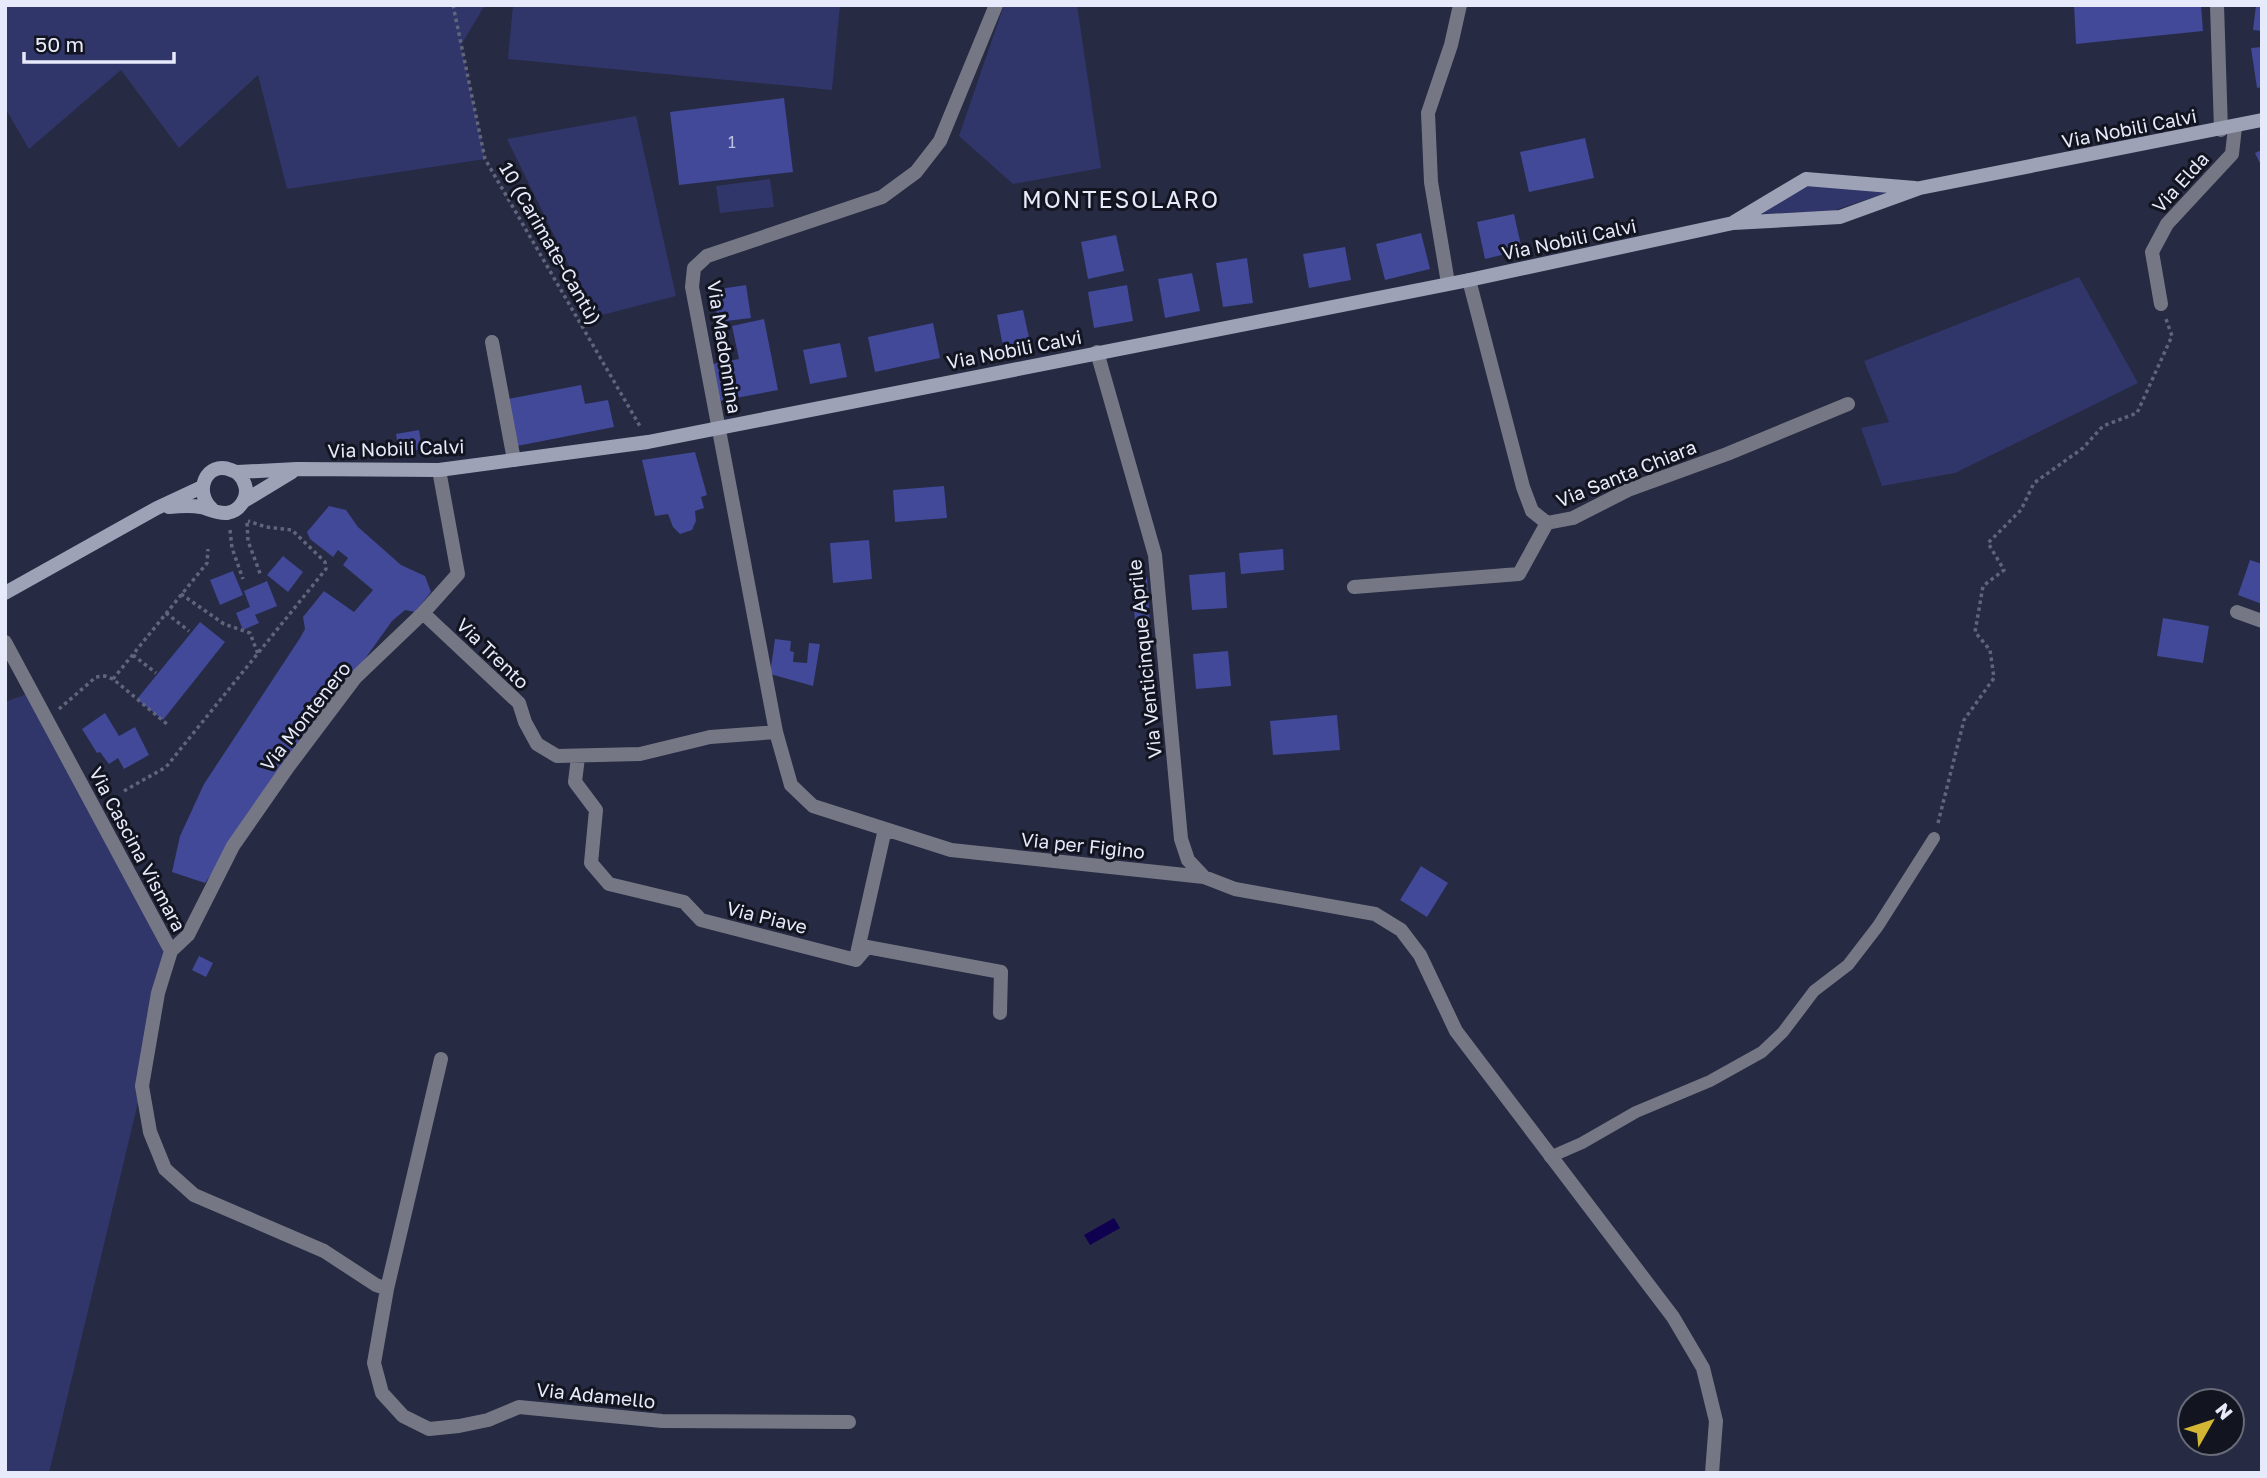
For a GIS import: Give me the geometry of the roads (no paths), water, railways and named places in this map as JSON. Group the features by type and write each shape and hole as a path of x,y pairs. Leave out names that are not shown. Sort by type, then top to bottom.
{"main road":[{"name":"Via Nobili Calvi","path":"237,472 296,469 439,470 648,442 1469,280 1732,223 1840,217 1920,188 2228,129 2262,120"},
{"name":"Via Nobili Calvi","path":"1732,223 1807,179 1920,188"},
{"path":"212,509 206,504 202,486 205,478 215,470 226,468 237,472 245,484 246,491 241,504"},
{"path":"158,508 181,505 228,513 296,469"},
{"path":"5,593 202,486"}],"street":[{"name":"Via Madonnina","path":"776,732 692,287 694,268 708,256 882,197 916,172 940,141 996,5"},
{"path":"1448,283 1431,182 1428,113 1451,45 1460,5"},
{"name":"Via Elda","path":"2161,304 2152,252 2167,224 2232,154 2217,5"},
{"path":"1469,280 1523,487 1532,511 1547,523"},
{"path":"492,342 514,460"},
{"name":"Via Venticinque Aprile","path":"1097,352 1154,555 1181,839 1188,860 1204,877"},
{"name":"Via Santa Chiara","path":"1354,587 1519,574 1547,523 1573,518 1628,490 1727,454 1848,404"},
{"name":"Via Montenero","path":"171,951 188,934 233,846 355,678 458,574 439,470"},
{"name":"Via Trento","path":"423,612 519,703 537,744 557,756 578,757"},
{"path":"2237,612 2262,621"},
{"name":"Via Cascina Vismara","path":"5,642 171,951 158,993 142,1086 150,1132 165,1168 194,1195 324,1251 376,1285 387,1289"},
{"path":"578,757 640,754 710,737 776,732"},
{"name":"Via per Figino","path":"776,732 791,785 813,806 951,850 1204,877 1235,889 1375,914 1401,930 1420,955 1456,1031 1673,1317 1703,1368 1716,1421 1712,1473"},
{"name":"Via Piave","path":"578,757 575,782 596,810 591,863 609,884 684,902 701,920 856,960"},
{"path":"856,960 885,829"},
{"path":"856,960 867,947 1001,972 1000,1013"},
{"name":"Via Adamello","path":"441,1059 387,1289 374,1363 383,1393 403,1416 429,1429 488,1420 519,1407 662,1421 849,1422"}],"lane":[{"path":"1550,1157 1582,1143 1636,1112 1710,1081 1762,1052 1783,1032 1814,991 1848,965 1878,926 1934,838"}],"district":[{"name":"MONTESOLARO","path":"1121,199"}]}
